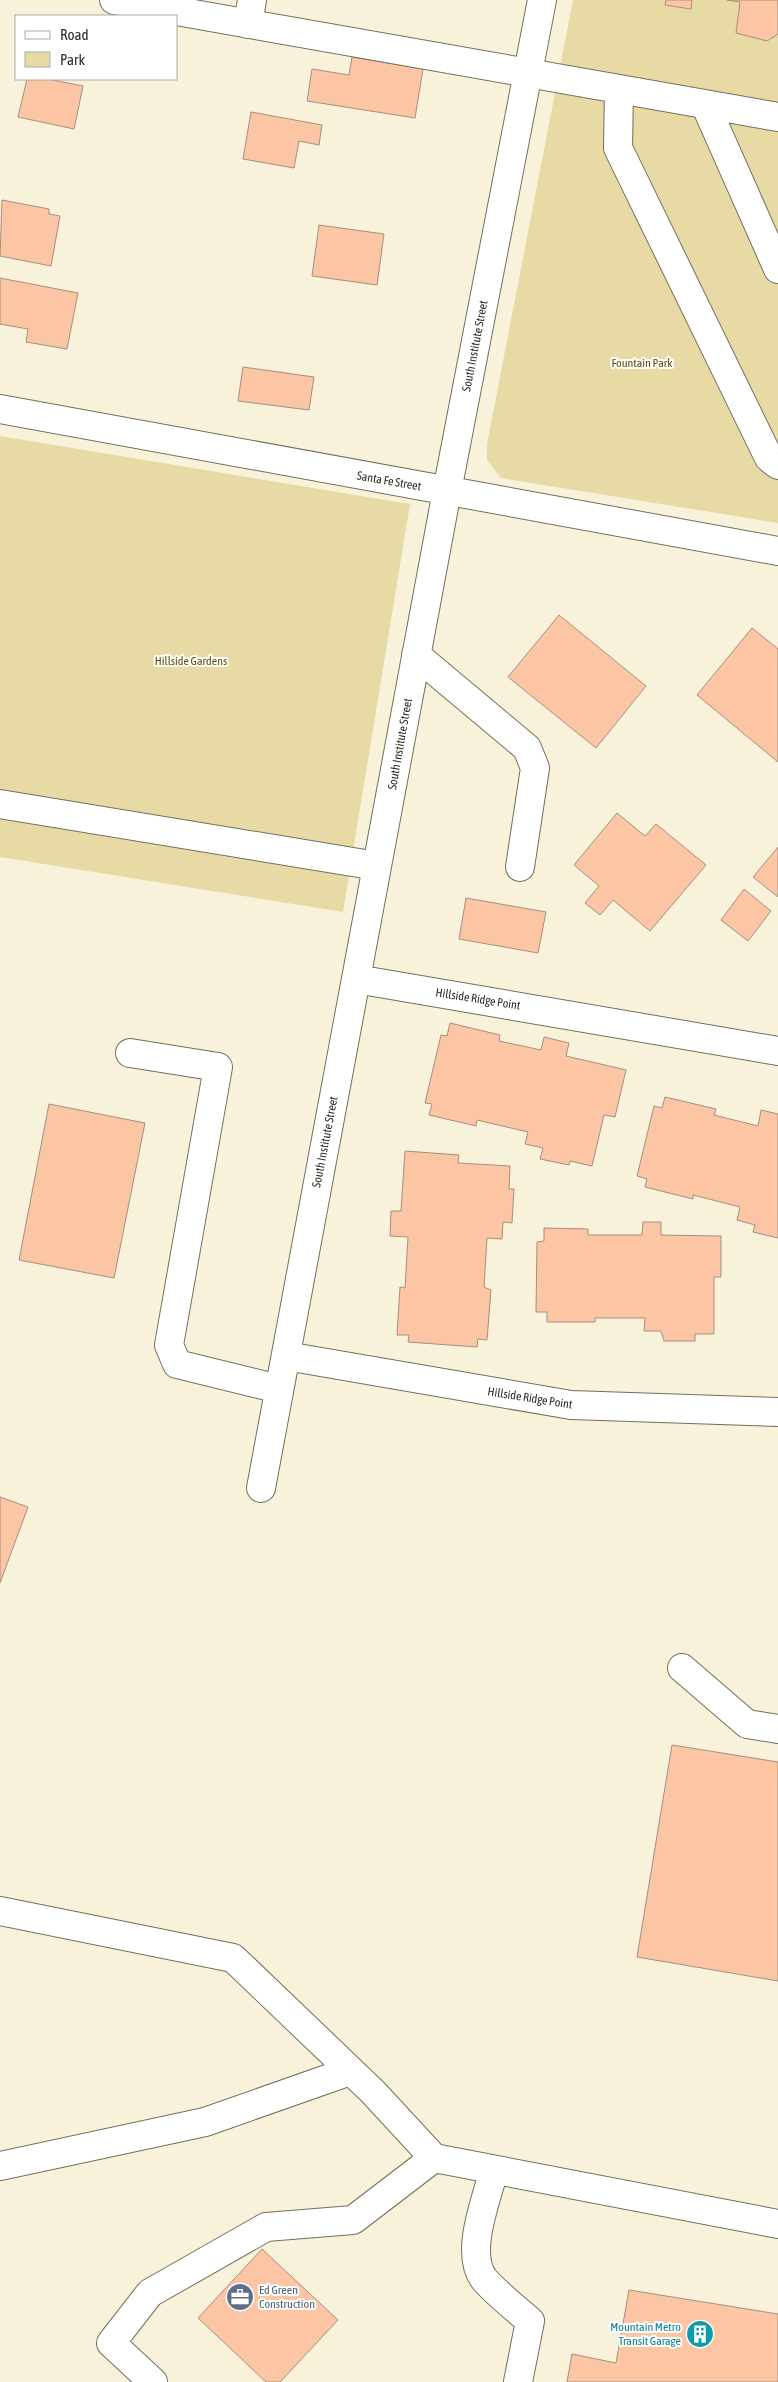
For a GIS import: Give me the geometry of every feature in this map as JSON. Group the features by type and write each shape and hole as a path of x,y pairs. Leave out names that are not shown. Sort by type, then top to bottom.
{"street":[{"path":"114,0 250,12 528,73 778,117"},
{"name":"South Institute Street","path":"261,1488 416,655 542,0"},
{"path":"619,89 618,148 769,458 778,466"},
{"path":"705,104 778,269"},
{"name":"Santa Fe Street","path":"0,409 778,551"},
{"path":"416,655 527,748 535,768 520,868"},
{"path":"0,804 377,866"},
{"name":"Hillside Ridge Point","path":"356,978 778,1051"},
{"path":"130,1053 218,1067 169,1345 177,1364 279,1389"},
{"name":"Hillside Ridge Point","path":"286,1356 571,1405 778,1412"},
{"path":"682,1668 748,1724 778,1729"},
{"path":"0,1911 233,1958 350,2070 434,2158 778,2224"},
{"path":"0,2166 205,2122 350,2070"},
{"path":"154,2382 111,2342 150,2293 266,2227 353,2220 434,2158"},
{"path":"494,2170 477,2236 476,2260 483,2278 530,2321 518,2382"}],"green space":[{"name":"Fountain Park","path":"573,0 778,0 778,523 501,478 487,460 487,444"},
{"name":"Hillside Gardens","path":"0,436 410,504 343,912 0,857"}],"building":[{"path":"666,0 692,0 691,9 665,5"},
{"path":"727,0 778,0 778,34 767,41 736,33 740,2"},
{"path":"352,57 423,69 415,118 307,101 312,69 349,75"},
{"path":"27,80 53,80 83,86 74,129 18,117"},
{"path":"251,112 322,125 319,145 299,141 294,168 243,159"},
{"path":"2,200 49,209 49,214 60,216 51,266 0,256"},
{"path":"319,225 384,234 377,285 312,276"},
{"path":"0,278 78,293 67,349 26,342 28,329 0,324"},
{"path":"243,367 314,377 309,410 238,401"},
{"path":"559,615 646,686 596,748 508,677"},
{"path":"752,628 778,649 778,762 697,695"},
{"path":"617,813 645,836 656,824 706,865 650,931 613,900 600,915 585,903 599,886 574,865"},
{"path":"778,847 778,897 753,877"},
{"path":"744,889 771,911 748,941 721,920"},
{"path":"466,898 546,912 538,953 459,939"},
{"path":"450,1023 500,1035 499,1041 541,1050 544,1037 569,1043 566,1056 626,1070 615,1117 604,1115 592,1166 570,1161 569,1165 540,1159 543,1148 525,1144 528,1132 477,1120 476,1126 429,1115 432,1104 425,1103 441,1035 447,1036"},
{"path":"665,1097 716,1109 714,1115 758,1126 761,1110 778,1114 778,1238 753,1232 755,1225 737,1220 740,1207 693,1195 693,1199 645,1187 647,1179 637,1176 654,1106 662,1108"},
{"path":"49,1104 145,1123 114,1278 19,1260"},
{"path":"405,1151 459,1155 458,1163 510,1166 509,1189 514,1189 512,1223 503,1222 502,1239 487,1238 484,1287 491,1290 487,1340 478,1339 477,1347 408,1342 409,1335 397,1335 400,1287 405,1288 408,1237 390,1236 391,1211 401,1211"},
{"path":"643,1222 661,1222 661,1235 721,1236 721,1277 714,1277 714,1334 695,1334 695,1341 664,1341 661,1331 644,1331 645,1318 595,1318 595,1322 547,1322 547,1312 536,1312 537,1242 544,1241 544,1228 588,1229 588,1235 642,1235"},
{"path":"0,1497 28,1507 0,1583"},
{"path":"672,1745 778,1762 778,1981 637,1957"},
{"path":"262,2249 338,2320 280,2382 266,2382 198,2318"},
{"name":"Mountain Metro Transit Garage","path":"629,2290 778,2314 778,2382 567,2382 572,2354 616,2363"}],"place":[{"name":"Ed Green Construction","path":"240,2297"},
{"name":"Mountain Metro Transit Garage","path":"700,2334"}]}
